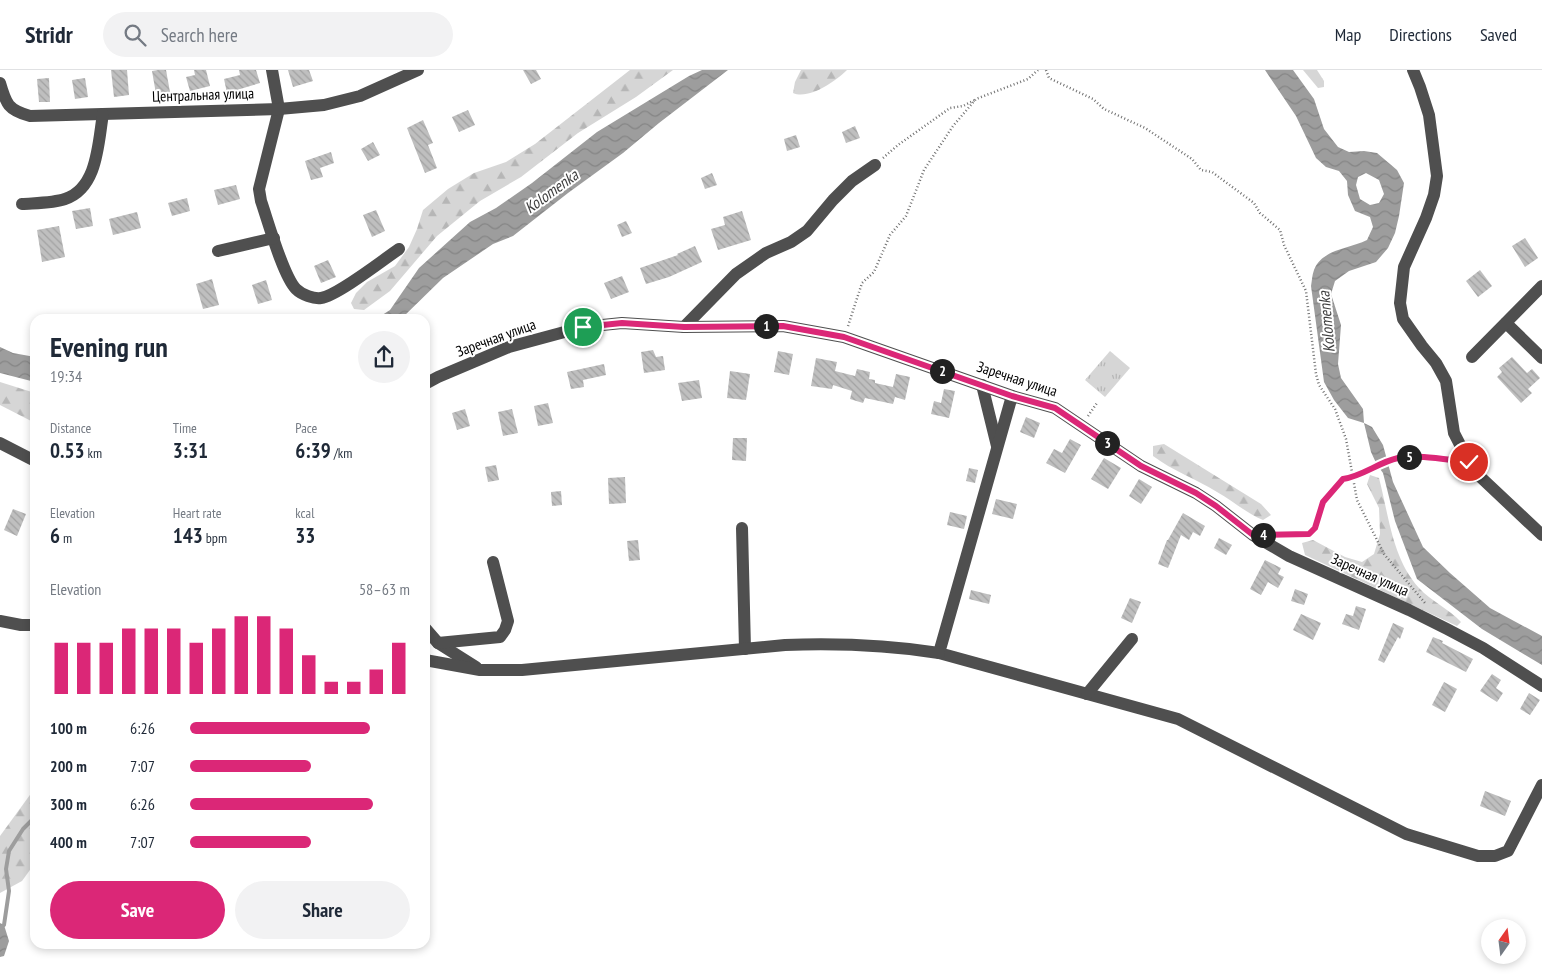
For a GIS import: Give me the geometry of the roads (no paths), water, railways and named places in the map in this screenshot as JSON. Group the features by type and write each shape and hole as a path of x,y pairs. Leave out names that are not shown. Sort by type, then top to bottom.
{"street":[{"path":"272,70 279,109 259,189 261,201 287,276 296,290 307,296 320,298 334,294 399,249"},
{"name":"Центральная улица","path":"0,83 6,102 16,112 30,116 279,109 324,105 360,96 418,70"},
{"path":"1413,70 1430,115 1437,176 1434,195 1426,218 1404,267 1400,302 1403,319 1436,363 1446,381 1454,433 1473,470 1542,535"},
{"path":"22,204 65,200 80,191 89,179 93,166 103,114"},
{"path":"684,327 736,274 766,254 791,242 807,231 852,181 875,165"},
{"path":"218,251 274,238"},
{"path":"1472,357 1542,286"},
{"name":"Заречная улица","path":"430,381 509,347 583,327 622,323 684,327 783,326 844,337 1012,396 1055,408 1141,466 1196,493 1253,535 1289,556 1447,629 1482,648 1542,686"},
{"path":"1506,324 1542,358"},
{"path":"982,385 997,449"},
{"path":"939,653 1012,396"},
{"path":"0,443 30,458"},
{"path":"742,528 745,649"},
{"path":"438,643 500,637 505,630 508,621 493,562"},
{"path":"0,621 30,625"},
{"path":"430,634 438,643 480,670"},
{"path":"1087,694 1132,639"},
{"path":"430,661 480,670 522,670 829,643 897,647 939,653 971,664 1178,720 1406,834 1478,856 1494,856 1508,851 1542,785"}],"water":[{"name":"Kolomenka","path":"702,70 728,70 623,153 513,236 493,244 443,278 406,314 384,314 390,310 419,268 470,222 496,208 532,183 597,132"},
{"name":"Kolomenka","path":"1265,70 1293,70 1314,99 1324,129 1338,147 1349,152 1364,151 1377,153 1397,170 1404,183 1395,233 1388,248 1376,262 1349,271 1335,281 1331,294 1341,325 1338,364 1341,378 1363,409 1364,423 1348,418 1334,400 1324,382 1311,286 1314,270 1323,258 1337,250 1367,240 1373,227 1370,217 1355,211 1348,195 1347,181 1339,171 1326,167 1316,158 1296,116","holes":["1366,173 1379,180 1384,194 1379,203 1370,205 1360,199 1356,185 1358,177"]},
{"path":"0,347 13,353 30,356 30,381 0,373"},
{"path":"1364,423 1372,427 1383,445 1393,482 1423,547 1490,608 1542,636 1542,665 1482,629 1417,579 1395,521 1383,473 1371,452"},
{"path":"0,923 4,925 9,941 4,956 0,957"}],"waterway":[{"path":"0,928 4,925 9,891 6,869 9,851 23,829 30,822"}]}
